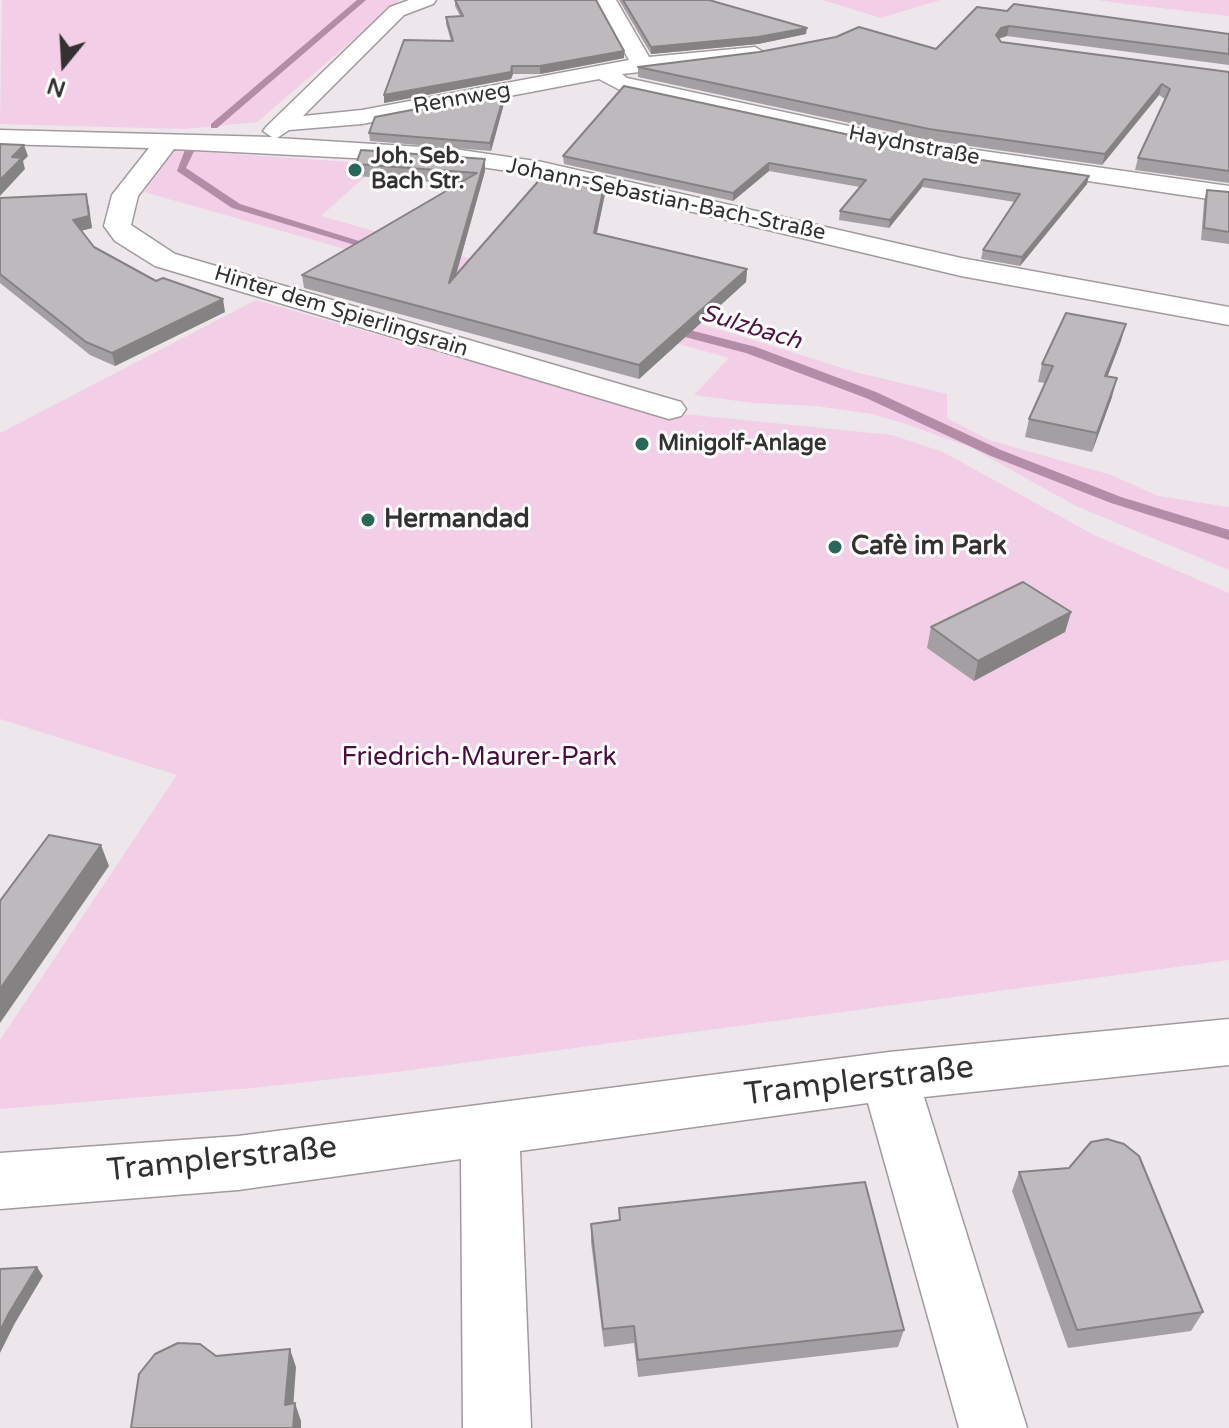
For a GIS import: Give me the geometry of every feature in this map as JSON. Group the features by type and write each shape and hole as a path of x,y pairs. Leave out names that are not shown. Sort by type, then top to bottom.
{"street":[{"path":"262,144 397,11 426,0"},
{"path":"606,0 642,64"},
{"name":"Rennweg","path":"280,125 362,117 642,64 774,50"},
{"name":"Haydnstraße","path":"605,73 620,83 927,150 1229,194"},
{"name":"Johann-Sebastian-Bach-Straße","path":"0,137 262,144 431,153 542,169 961,267 1229,316"},
{"name":"Hinter dem Spierlingsrain","path":"167,142 125,195 117,226 125,235 165,260 669,409"},
{"name":"Tramplerstraße","path":"0,1181 238,1163 889,1076 1229,1042"},
{"path":"889,1076 993,1428"},
{"path":"490,1129 497,1428"}],"green space":[{"path":"2,0 400,0 257,122 186,129 0,124"},
{"path":"822,0 940,0 881,18"},
{"path":"1097,0 1229,0 1229,16 1126,4"},
{"path":"174,150 379,164 321,216 728,332 855,372 947,394 947,418 989,440 1111,475 1158,496 1229,507 1229,570 1076,506 972,448 906,424 872,414 816,406 753,403 694,395 729,358 144,192"},
{"name":"Friedrich-Maurer-Park","path":"256,300 451,356 674,413 892,435 943,452 1092,534 1229,593 1229,960 396,1072 254,1088 0,1109 0,1040 177,775 0,719 0,433"}],"building":[{"path":"455,0 596,0 624,51 540,66 512,66 511,72 384,95 404,40 453,41 446,17 463,16"},
{"path":"623,0 709,0 807,28 758,37 651,47"},
{"path":"1014,4 1229,34 1229,54 1009,26 1001,28 996,35 1001,42 1229,72 1229,171 1138,158 1170,89 1162,84 1105,154 929,129 638,67 759,52 836,37 859,27 936,49 977,7 1007,11"},
{"path":"624,86 928,152 1089,176 1022,257 983,250 1020,194 924,179 890,220 840,211 866,180 769,163 733,193 563,156"},
{"path":"505,92 490,143 369,133 375,117"},
{"path":"0,144 24,145 12,157 22,158 0,180"},
{"path":"361,150 485,159 449,283 549,169 605,182 594,233 747,269 639,365 302,275 477,173 356,164"},
{"path":"1207,190 1229,192 1229,232 1204,228"},
{"path":"86,194 89,216 73,220 94,247 156,281 163,278 223,299 112,353 86,342 0,274 0,198"},
{"path":"1066,313 1126,324 1105,376 1117,378 1097,433 1029,419 1053,366 1042,364"},
{"path":"1023,582 1071,612 978,661 931,627"},
{"path":"49,835 101,845 0,989 0,901"},
{"path":"1107,1139 1124,1144 1139,1156 1203,1312 1077,1330 1019,1172 1069,1168 1091,1142"},
{"path":"865,1182 904,1330 638,1360 634,1326 603,1329 591,1224 620,1220 619,1208"},
{"path":"37,1267 9,1313 0,1331 0,1269"},
{"path":"178,1343 200,1344 216,1356 290,1349 285,1405 295,1403 293,1428 131,1428 139,1374 155,1354"}],"waterway":[{"name":"Sulzbach","path":"214,126 362,0"},
{"name":"Sulzbach","path":"190,149 181,169 236,206 379,249"},
{"name":"Sulzbach","path":"666,328 751,350 871,395 996,453 1116,500 1229,535"}],"place":[{"name":"Joh. Seb. Bach Str.","path":"355,170"},
{"name":"Minigolf-Anlage","path":"642,444"},
{"name":"Hermandad","path":"368,520"},
{"name":"Cafè im Park","path":"835,547"}]}
